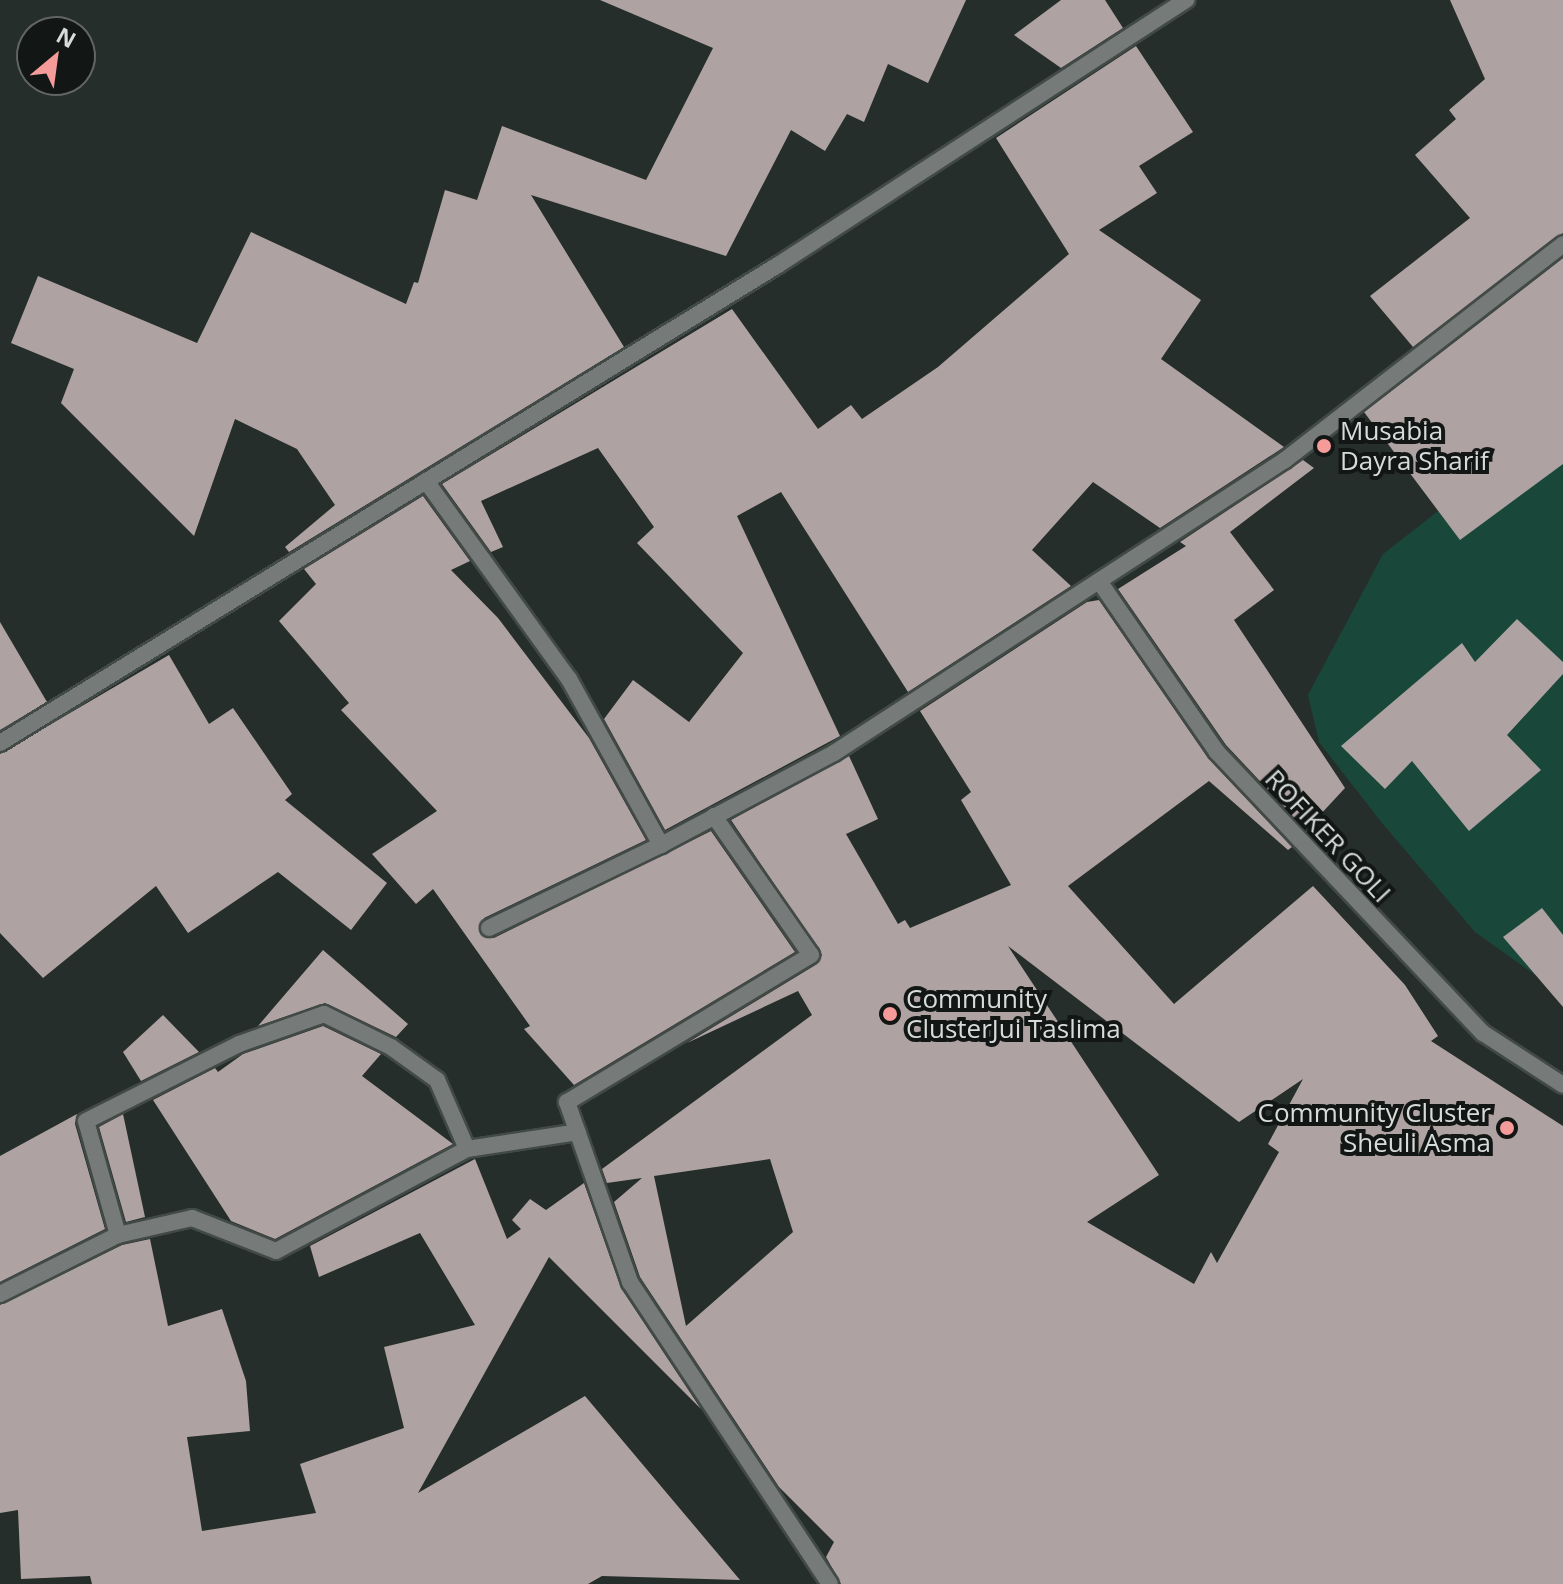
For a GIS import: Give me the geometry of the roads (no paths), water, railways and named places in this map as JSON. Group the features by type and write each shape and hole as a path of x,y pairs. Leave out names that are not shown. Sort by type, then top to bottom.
{"street":[{"path":"0,743 778,265 1186,0"},
{"path":"489,928 661,845 834,753 1285,460 1563,244"},
{"path":"426,481 569,679 661,845"},
{"name":"ROFIKER GOLI","path":"1099,581 1217,752 1483,1033 1563,1085"},
{"path":"714,816 811,955 567,1102 630,1282 830,1584"},
{"path":"118,1235 86,1121 239,1044 324,1014 391,1047 437,1080 467,1149"},
{"path":"0,1294 118,1235 192,1218 276,1251 467,1149 578,1132"}],"place":[{"name":"Musabia Dayra Sharif","path":"1324,446"},
{"name":"Community ClusterJui Taslima","path":"890,1014"},
{"name":"Community Cluster Sheuli Asma","path":"1507,1128"}]}
